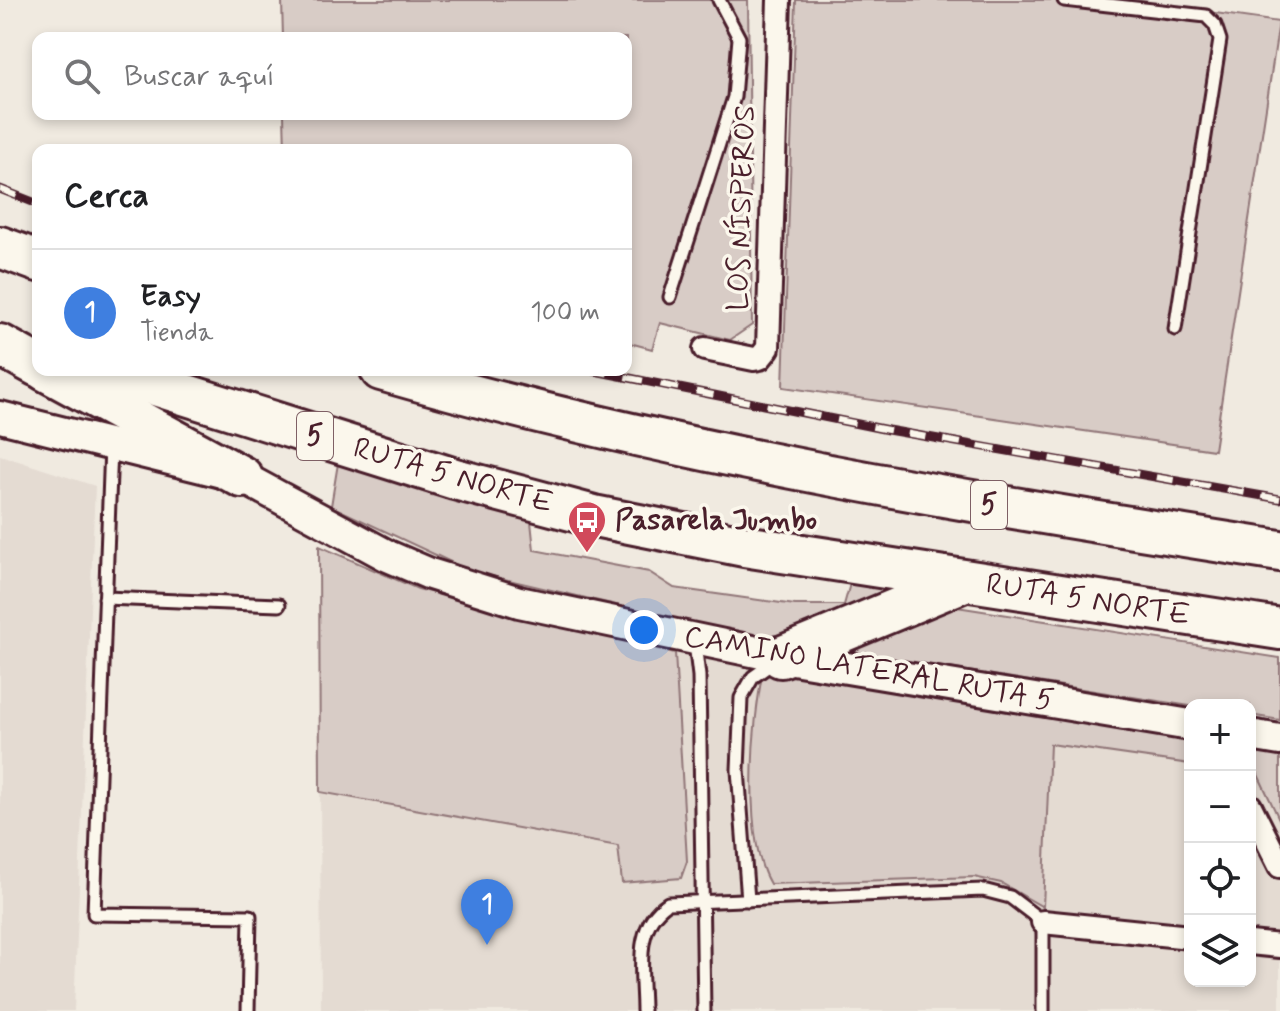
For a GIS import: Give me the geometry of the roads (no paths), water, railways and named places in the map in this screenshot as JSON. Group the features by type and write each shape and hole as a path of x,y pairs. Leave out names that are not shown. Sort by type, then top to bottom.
{"highway":[{"path":"0,247 32,259"},
{"path":"0,333 32,344"},
{"path":"0,345 32,363"},
{"path":"56,376 242,477"},
{"name":"RUTA 5 NORTE","path":"126,376 455,479 580,513 744,546 1280,629"},
{"name":"5","path":"403,376 560,419 820,476 1280,551"},
{"path":"781,657 964,581"}],"street":[{"name":"LOS NÍSPEROS","path":"705,349 754,359 760,358 768,348 779,0"},
{"name":"CAMINO LATERAL RUTA 5","path":"0,417 242,477 388,556 430,574 519,602 781,657 1184,724"},
{"path":"1256,736 1280,740"},
{"path":"1256,818 1280,866"},
{"path":"1043,922 1184,936"},
{"path":"1256,944 1280,946"}],"lane":[{"path":"670,297 734,97 739,38 719,0"},
{"path":"1064,0 1206,16 1215,25 1220,40 1175,329"},
{"path":"111,445 94,914 250,916 248,1011"},
{"path":"105,598 279,605"},
{"path":"695,639 699,676 704,1011"},
{"path":"748,900 738,770 741,698 753,677 781,657"},
{"path":"643,1011 643,932 653,913 668,903 983,890 1010,897 1043,922 1043,1011"}],"railway":[{"path":"0,189 32,202"},
{"path":"620,376 888,430 1280,499"}],"place":[{"name":"Pasarela Jumbo","path":"587,554"},
{"name":"Easy","path":"487,945"}]}
